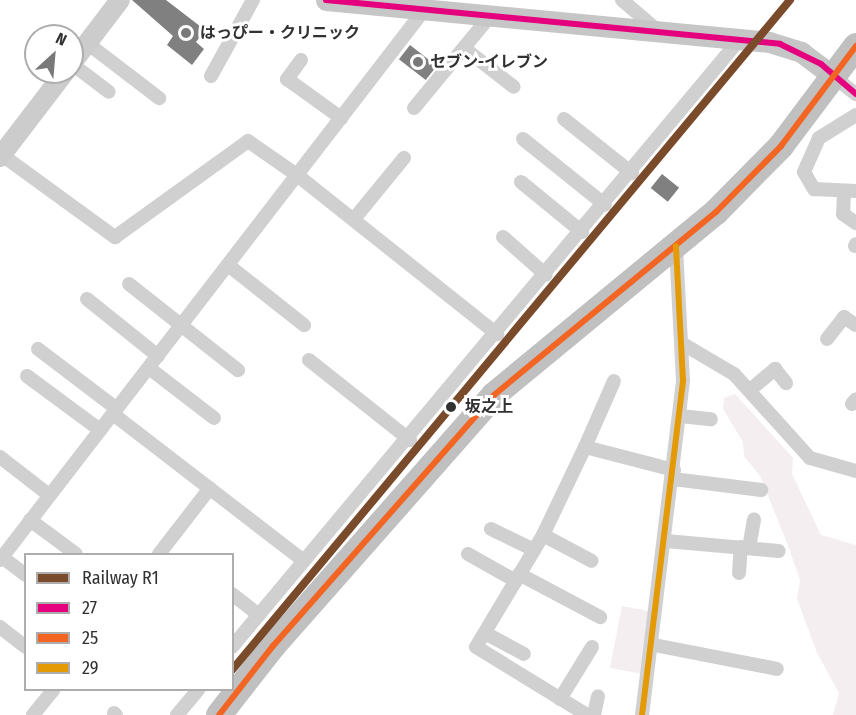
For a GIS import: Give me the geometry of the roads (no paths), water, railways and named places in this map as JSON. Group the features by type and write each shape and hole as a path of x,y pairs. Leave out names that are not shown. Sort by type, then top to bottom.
{"highway":[{"path":"219,715 273,646 494,395 676,246 781,146 856,46"}],"main road":[{"path":"326,0 739,40 795,49 834,77"}],"street":[{"path":"84,47 120,0"},
{"path":"211,76 253,0"},
{"path":"622,0 659,32"},
{"path":"24,573 3,552 115,412 423,10"},
{"path":"414,108 490,16"},
{"path":"234,645 410,440 632,173 739,40"},
{"path":"87,43 159,98"},
{"path":"464,48 514,87"},
{"path":"301,60 287,79 341,118"},
{"path":"84,72 110,92"},
{"path":"834,77 856,94"},
{"path":"55,84 2,151 116,237 248,141 354,219 497,334"},
{"path":"856,116 819,138 804,172 814,189 850,191 843,214 856,223"},
{"path":"564,119 632,173"},
{"path":"523,140 605,205"},
{"path":"354,219 404,158"},
{"path":"521,182 582,232"},
{"path":"503,237 546,275"},
{"path":"642,715 654,645 680,416 684,344 676,246"},
{"path":"228,265 304,325"},
{"path":"129,284 238,370"},
{"path":"87,299 158,356"},
{"path":"827,339 844,318 856,325"},
{"path":"684,344 734,374 810,458 855,469"},
{"path":"38,350 304,561"},
{"path":"309,360 410,440"},
{"path":"149,368 214,417"},
{"path":"750,390 775,369 786,383"},
{"path":"27,376 100,430"},
{"path":"598,696 585,714 476,647 543,535 614,381"},
{"path":"680,416 711,419"},
{"path":"585,447 673,474 761,490"},
{"path":"0,457 49,495"},
{"path":"161,553 210,488"},
{"path":"739,573 754,519"},
{"path":"30,520 73,553"},
{"path":"491,529 534,550"},
{"path":"543,535 592,561"},
{"path":"666,541 778,551"},
{"path":"468,554 600,617"},
{"path":"234,596 260,615"},
{"path":"0,627 24,645"},
{"path":"485,633 524,654"},
{"path":"654,645 777,669"},
{"path":"560,699 592,647"},
{"path":"33,715 52,691"},
{"path":"177,715 189,692"}],"rail line":[{"name":"R1","path":"234,668 790,0"}],"place":[{"name":"はっぴー・クリニック","path":"186,33"},
{"name":"セブン-イレブン","path":"418,62"},
{"name":"坂之上","path":"451,407"}]}
